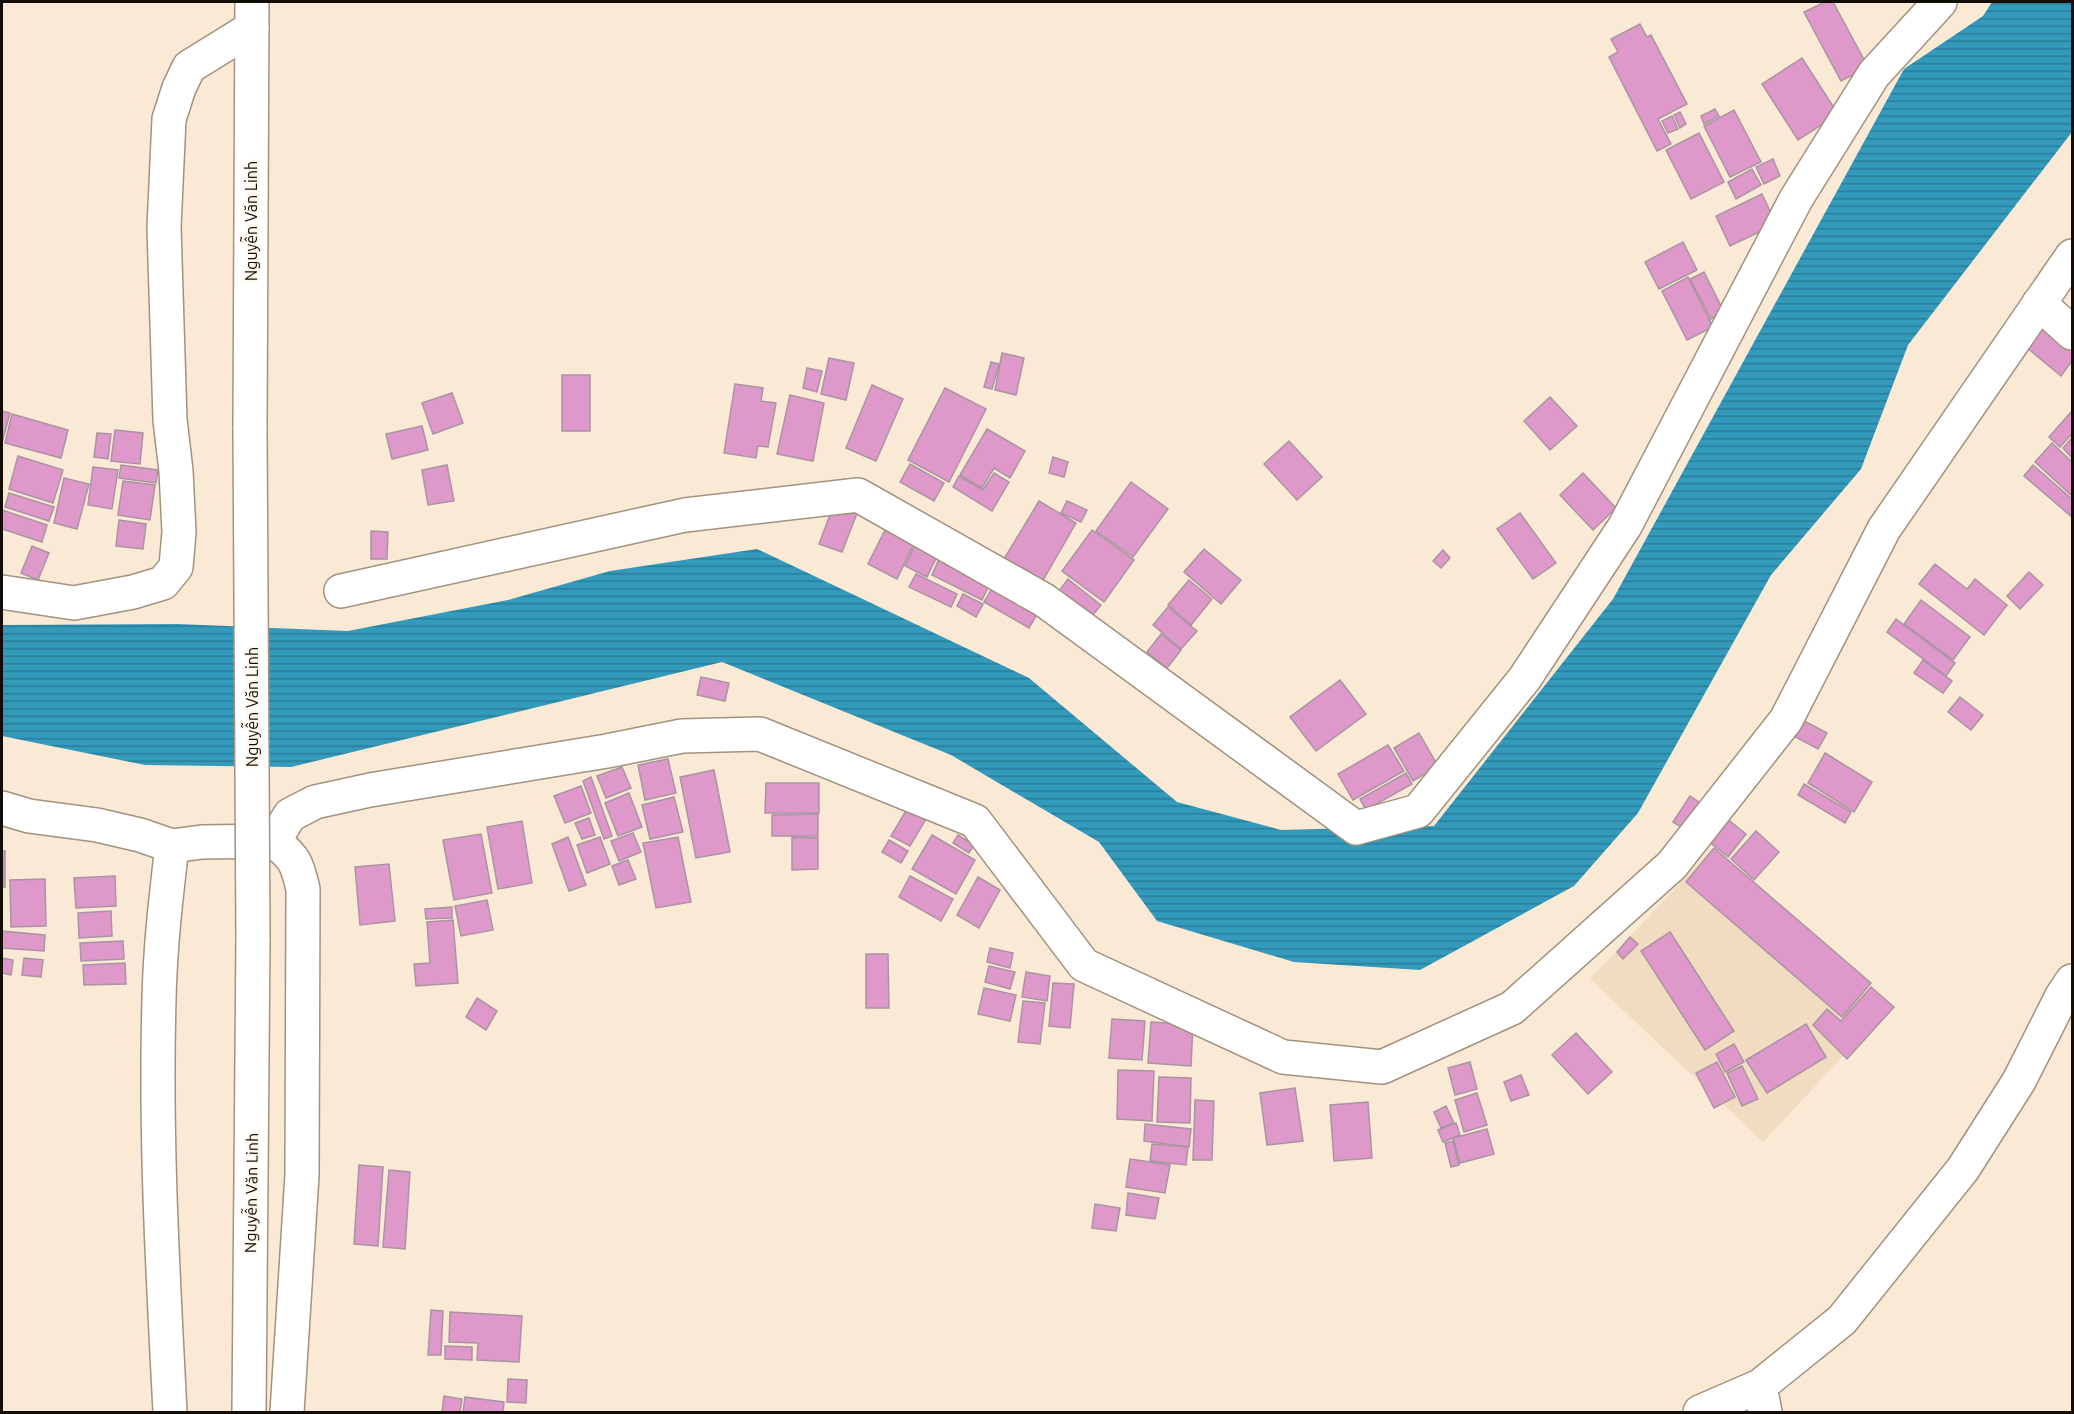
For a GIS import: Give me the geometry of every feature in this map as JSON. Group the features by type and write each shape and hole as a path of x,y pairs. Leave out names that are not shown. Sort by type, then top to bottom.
{"main road":[{"path":"341,591 685,515 858,495 1044,600 1356,828 1418,811 1525,678 1619,535 1797,199 1874,74 1940,2"},
{"path":"2,592 74,603 133,592 163,583 176,567 179,532 176,471 170,420 164,227 169,119 189,67 252,15"},
{"name":"Nguyễn Văn Linh","path":"249,1413 253,938 250,429 252,15"},
{"path":"274,841 290,815 315,802 607,752 682,736 760,734 975,821 1084,965 1283,1057 1382,1067 1512,1008 1672,865 1786,720 1884,529 2073,256"},
{"path":"2039,303 2073,333"},
{"path":"2,808 29,816 97,825 140,835 172,846 201,842 274,841 291,855 297,866 303,889 302,1175 288,1397 249,1379"},
{"path":"170,1413 158,1131 159,999 163,927 172,846"},
{"path":"1700,1413 1762,1399 1842,1320 1962,1169 2019,1081 2062,996 2073,981"}],"shaded area":[{"path":"1711,850 1884,1012 1763,1142 1590,979"}],"water":[{"path":"1992,2 2072,2 2072,132 1908,345 1861,469 1771,575 1638,813 1574,886 1420,970 1294,962 1157,921 1099,842 951,755 722,662 291,767 145,765 2,736 2,625 178,624 348,631 508,600 610,571 757,549 1029,678 1177,802 1281,830 1434,826 1613,599 1904,69 1983,16"}],"building":[{"path":"1825,2 1833,2 1868,67 1841,81 1804,12"},
{"path":"1640,24 1647,37 1651,35 1687,104 1658,119 1671,144 1657,151 1609,57 1618,52 1611,39"},
{"path":"1802,58 1838,114 1798,140 1762,84"},
{"path":"1715,109 1719,116 1704,124 1701,116"},
{"path":"1734,110 1761,162 1730,177 1704,126"},
{"path":"1680,112 1686,124 1680,128 1674,115"},
{"path":"1672,116 1678,129 1668,133 1662,121"},
{"path":"1699,133 1724,182 1691,199 1666,150"},
{"path":"1773,159 1780,176 1764,184 1756,167"},
{"path":"1752,169 1761,185 1736,199 1728,182"},
{"path":"1762,194 1776,224 1730,246 1716,216"},
{"path":"1683,242 1697,270 1659,289 1645,262"},
{"path":"1704,272 1724,312 1711,319 1690,279"},
{"path":"1688,277 1713,327 1687,340 1662,291"},
{"path":"2043,326 2072,350 2072,361 2061,376 2026,347"},
{"path":"1002,353 1024,358 1016,395 995,390"},
{"path":"829,358 854,363 846,400 821,394"},
{"path":"991,362 999,364 992,389 984,387"},
{"path":"807,368 822,371 817,392 803,388"},
{"path":"562,375 590,375 590,431 562,431"},
{"path":"735,384 763,388 761,401 776,403 768,447 758,446 756,458 724,453"},
{"path":"872,385 903,399 876,461 846,448"},
{"path":"945,388 986,409 949,482 908,460"},
{"path":"452,393 463,423 433,434 422,403"},
{"path":"790,395 824,403 813,461 777,454"},
{"path":"1550,397 1577,426 1550,450 1524,421"},
{"path":"2,411 10,413 2,443"},
{"path":"2072,411 2072,434 2060,447 2049,437"},
{"path":"12,414 68,430 61,458 5,443"},
{"path":"422,426 428,450 392,459 386,434"},
{"path":"987,429 1025,451 1010,478 994,468 982,488 960,475"},
{"path":"115,430 143,433 140,464 111,461"},
{"path":"97,433 111,434 108,459 94,457"},
{"path":"2072,438 2072,458 2063,448"},
{"path":"1289,441 1322,477 1297,500 1264,464"},
{"path":"2052,443 2072,462 2072,496 2035,462"},
{"path":"18,456 63,470 53,503 9,489"},
{"path":"1053,457 1068,462 1064,477 1049,473"},
{"path":"910,464 944,483 934,501 900,482"},
{"path":"121,465 158,470 156,483 119,478"},
{"path":"447,465 454,501 428,505 422,470"},
{"path":"2033,465 2072,499 2072,517 2024,476"},
{"path":"93,467 118,470 112,509 88,505"},
{"path":"994,473 1009,482 992,511 953,487 959,476 983,490"},
{"path":"1583,473 1616,508 1593,530 1560,495"},
{"path":"64,478 89,484 77,529 54,523"},
{"path":"123,481 155,485 150,520 118,515"},
{"path":"1131,482 1168,509 1133,557 1096,531"},
{"path":"9,493 54,507 49,521 5,507"},
{"path":"836,499 859,508 842,552 819,544"},
{"path":"1039,501 1076,523 1042,582 1004,559"},
{"path":"1067,501 1087,510 1081,522 1061,513"},
{"path":"2,510 47,525 42,542 2,529"},
{"path":"1520,513 1556,563 1533,579 1497,529"},
{"path":"119,520 146,524 143,549 116,546"},
{"path":"890,520 918,535 897,579 868,564"},
{"path":"1092,530 1134,560 1104,602 1062,571"},
{"path":"371,531 388,532 387,559 371,559"},
{"path":"920,535 942,546 927,577 905,566"},
{"path":"32,546 49,553 38,580 21,573"},
{"path":"1204,549 1241,580 1221,604 1184,572"},
{"path":"1443,550 1450,558 1441,568 1433,561"},
{"path":"942,552 993,577 982,600 932,575"},
{"path":"1935,564 1967,589 1975,579 2007,605 1984,635 1919,584"},
{"path":"2029,572 2043,585 2020,609 2007,596"},
{"path":"916,574 957,594 951,607 909,587"},
{"path":"1068,579 1101,605 1091,617 1058,592"},
{"path":"997,580 1042,606 1029,628 984,602"},
{"path":"1189,580 1212,599 1191,625 1168,605"},
{"path":"963,594 983,604 976,617 957,606"},
{"path":"1921,600 1970,637 1953,660 1904,624"},
{"path":"1168,607 1197,631 1181,649 1153,625"},
{"path":"1896,619 1955,663 1946,676 1887,632"},
{"path":"1161,634 1181,650 1167,668 1147,652"},
{"path":"1923,660 1952,681 1943,693 1914,673"},
{"path":"701,677 729,683 725,701 697,695"},
{"path":"1340,680 1366,714 1316,751 1290,717"},
{"path":"1960,697 1983,715 1971,730 1948,712"},
{"path":"1795,716 1827,733 1818,749 1786,732"},
{"path":"1419,733 1438,766 1413,781 1394,748"},
{"path":"1388,745 1404,771 1353,800 1338,774"},
{"path":"1825,753 1872,782 1854,812 1808,783"},
{"path":"668,759 676,793 645,800 638,765"},
{"path":"622,767 631,788 606,798 597,776"},
{"path":"714,770 730,852 696,858 680,777"},
{"path":"1406,773 1412,784 1366,810 1360,799"},
{"path":"591,777 612,836 604,839 583,781"},
{"path":"766,783 819,783 819,813 765,813"},
{"path":"1804,784 1851,812 1845,823 1798,795"},
{"path":"581,786 591,813 565,823 554,796"},
{"path":"629,793 642,827 618,836 605,803"},
{"path":"1690,796 1708,808 1692,834 1673,822"},
{"path":"674,797 683,832 650,839 642,805"},
{"path":"907,809 926,819 910,846 891,836"},
{"path":"818,814 818,836 772,836 772,815"},
{"path":"589,818 595,835 582,839 575,823"},
{"path":"1726,818 1746,834 1728,857 1708,841"},
{"path":"522,821 532,883 498,889 487,827"},
{"path":"1756,831 1779,852 1754,880 1731,859"},
{"path":"633,833 641,852 619,861 611,841"},
{"path":"481,834 492,893 454,900 443,840"},
{"path":"932,835 975,860 956,894 912,869"},
{"path":"958,835 974,845 969,853 953,843"},
{"path":"568,837 586,885 569,891 552,844"},
{"path":"600,837 610,864 587,873 577,845"},
{"path":"678,837 691,902 656,908 643,843"},
{"path":"792,837 818,838 818,869 792,870"},
{"path":"889,840 908,851 901,863 882,852"},
{"path":"1714,848 1871,983 1842,1017 1686,882"},
{"path":"2,851 5,851 5,887 2,887"},
{"path":"628,860 636,879 619,885 612,866"},
{"path":"389,864 395,921 360,925 355,867"},
{"path":"115,876 116,906 76,908 74,878"},
{"path":"910,876 953,899 941,921 899,897"},
{"path":"978,877 1000,890 979,928 957,915"},
{"path":"45,879 46,926 11,927 10,880"},
{"path":"487,900 493,930 461,936 455,906"},
{"path":"452,907 452,918 426,919 425,909"},
{"path":"111,911 112,936 79,938 78,913"},
{"path":"453,920 458,983 416,986 414,964 430,963 427,922"},
{"path":"2,931 45,935 44,951 2,948"},
{"path":"1670,932 1734,1031 1705,1050 1641,951"},
{"path":"1630,937 1638,944 1623,959 1617,952"},
{"path":"123,941 124,959 81,961 80,943"},
{"path":"990,948 1013,953 1010,968 987,962"},
{"path":"866,954 888,954 889,1008 866,1008"},
{"path":"2,958 13,960 11,975 2,973"},
{"path":"24,958 43,960 41,977 22,975"},
{"path":"125,963 126,984 84,985 83,965"},
{"path":"989,966 1015,972 1010,989 985,982"},
{"path":"1026,972 1050,976 1047,1001 1022,997"},
{"path":"1053,983 1074,984 1070,1028 1049,1026"},
{"path":"1871,987 1894,1007 1847,1059 1813,1025 1827,1009 1841,1021"},
{"path":"984,988 1016,995 1010,1021 978,1014"},
{"path":"477,998 497,1011 486,1030 466,1017"},
{"path":"1023,1001 1045,1003 1040,1044 1018,1042"},
{"path":"1112,1019 1145,1021 1142,1060 1109,1058"},
{"path":"1151,1022 1193,1025 1191,1066 1148,1063"},
{"path":"1806,1024 1826,1057 1767,1093 1746,1060"},
{"path":"1576,1033 1612,1072 1588,1094 1552,1055"},
{"path":"1734,1044 1744,1062 1725,1072 1716,1054"},
{"path":"1470,1062 1477,1089 1455,1095 1448,1068"},
{"path":"1717,1062 1735,1097 1714,1108 1696,1073"},
{"path":"1742,1066 1758,1099 1742,1106 1727,1073"},
{"path":"1118,1070 1154,1071 1152,1121 1117,1119"},
{"path":"1521,1075 1529,1095 1511,1101 1504,1082"},
{"path":"1159,1077 1191,1078 1190,1123 1157,1122"},
{"path":"1295,1088 1303,1141 1267,1145 1260,1093"},
{"path":"1477,1093 1487,1125 1464,1132 1455,1100"},
{"path":"1195,1100 1214,1101 1212,1160 1193,1160"},
{"path":"1368,1102 1372,1158 1334,1161 1330,1105"},
{"path":"1446,1106 1454,1123 1441,1128 1434,1112"},
{"path":"1456,1123 1460,1135 1443,1142 1438,1130"},
{"path":"1145,1124 1191,1129 1189,1147 1144,1141"},
{"path":"1487,1129 1494,1154 1460,1163 1453,1138"},
{"path":"1453,1141 1459,1165 1451,1167 1445,1143"},
{"path":"1152,1144 1188,1147 1186,1165 1150,1161"},
{"path":"1130,1159 1170,1165 1165,1193 1126,1187"},
{"path":"359,1165 383,1167 378,1246 354,1244"},
{"path":"389,1170 410,1172 405,1249 383,1247"},
{"path":"1128,1193 1159,1198 1155,1219 1126,1215"},
{"path":"1095,1204 1120,1208 1116,1231 1092,1228"},
{"path":"431,1310 443,1311 441,1355 428,1355"},
{"path":"450,1312 522,1316 519,1362 477,1360 478,1343 449,1342"},
{"path":"445,1346 472,1347 472,1360 445,1359"},
{"path":"508,1379 527,1380 526,1403 507,1402"},
{"path":"444,1396 462,1399 460,1412 442,1412"},
{"path":"465,1397 504,1402 503,1412 463,1412"}]}
